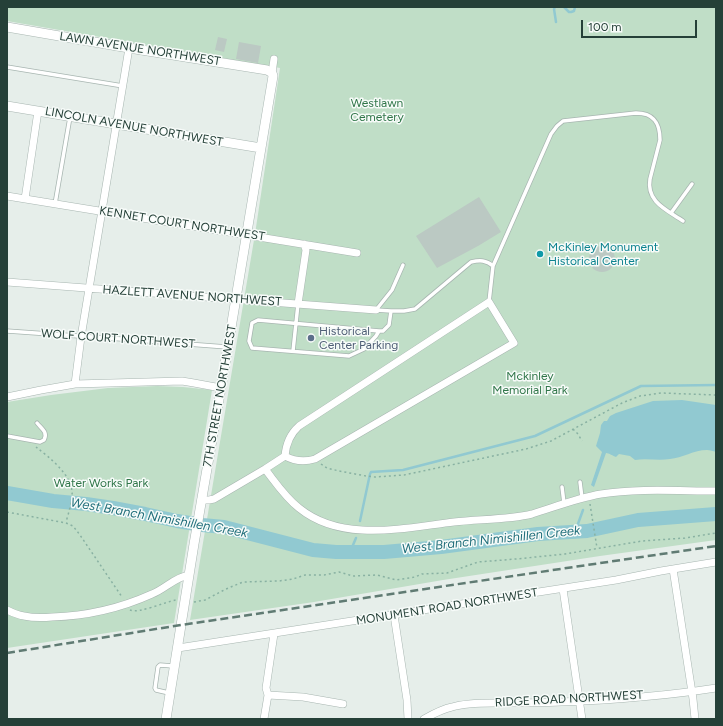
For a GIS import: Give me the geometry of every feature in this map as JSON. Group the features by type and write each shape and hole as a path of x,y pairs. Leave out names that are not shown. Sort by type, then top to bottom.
{"street":[{"name":"LAWN AVENUE NORTHWEST","path":"7,27 265,70 272,73"},
{"path":"76,384 81,337 129,48"},
{"path":"272,73 274,59"},
{"name":"7TH STREET NORTHWEST","path":"166,719 261,148 272,73"},
{"name":"LINCOLN AVENUE NORTHWEST","path":"7,106 261,148"},
{"path":"25,199 38,111"},
{"name":"KENNET COURT NORTHWEST","path":"7,196 357,253"},
{"path":"298,304 306,250 304,244"},
{"name":"HAZLETT AVENUE NORTHWEST","path":"7,282 376,310"},
{"path":"489,302 514,343 315,459 310,461 302,461 285,456 285,451 291,434 299,426 489,302"},
{"path":"7,397 76,384 182,381 221,388"},
{"path":"201,503 214,498 266,469 285,456"},
{"path":"266,469 280,489 306,514 328,524 354,530 388,530 461,521 515,517 530,514 585,497 606,493 631,491 716,491"},
{"name":"MONUMENT ROAD NORTHWEST","path":"178,648 563,589 673,568 716,562"},
{"path":"673,568 695,719"},
{"path":"7,610 24,616 38,618 60,617 96,612 126,604 155,593 183,576 189,575"},
{"path":"563,589 582,719"},
{"path":"394,615 407,700 408,719"},
{"path":"264,719 268,695 266,686 274,634"},
{"name":"RIDGE ROAD NORTHWEST","path":"424,719 447,708 468,704 580,701 645,696 716,688"},
{"path":"268,695 303,697 343,704"}],"lane":[{"path":"7,67 123,86"},
{"path":"489,302 493,266 552,134 557,126 564,121 636,113 650,115 657,123 660,140 650,179 650,192 653,199 658,204 683,221"},
{"path":"55,204 70,116"},
{"path":"671,213 692,184"},
{"path":"376,310 404,311 415,309 471,262 477,260 484,261 493,266"},
{"path":"376,310 392,290 403,265"},
{"path":"293,351 298,304"},
{"path":"378,331 376,336 364,349 349,356 252,348 248,341 252,323 258,320 383,331 389,325 391,311"},
{"name":"WOLF COURT NORTHWEST","path":"7,331 228,347"},
{"path":"7,436 40,442 44,440 46,433 37,423"},
{"path":"580,482 585,497"},
{"path":"562,487 564,503"},
{"path":"170,693 156,690 155,688 158,667 160,665 174,667"}],"path":[{"path":"315,459 333,470 371,477 404,475 526,449 552,441 622,403 640,396 661,393 716,395"},
{"path":"573,429 582,441"},
{"path":"33,440 34,446 49,457 69,480 72,492 66,523"},
{"path":"585,497 593,522 597,548"},
{"path":"7,512 66,523 73,526 126,604 127,609 132,611 142,610 168,601 176,600 194,602 205,600 243,582 279,581 305,575 324,575 339,572 353,576 377,575 396,580 415,577 422,574 447,573 478,562 565,554 642,541 685,538 716,533"}],"green space":[{"name":"Mckinley Memorial Park","path":"7,7 716,7 716,540 600,556 443,580 314,602 190,620 255,234 280,68 7,21"},
{"name":"Water Works Park","path":"157,386 212,390 174,623 7,648 7,402 108,388"}],"water":[{"path":"682,400 716,405 716,452 702,450 679,457 661,460 635,460 630,456 619,454 616,457 606,453 594,487 591,485 602,452 596,446 601,425 604,421 607,421 610,416 616,413 653,401"}],"building":[{"path":"218,37 227,39 224,52 215,50"},
{"path":"239,42 261,46 258,63 236,59"},
{"path":"479,197 501,232 437,268 416,236"},
{"path":"602,246 611,250 615,259 611,268 602,272 593,268 589,259 593,250"}],"waterway":[{"path":"555,7 556,22"},
{"path":"564,7 569,12 574,11 575,7"},
{"path":"360,521 371,472 403,470 535,436 641,386 716,385"},
{"name":"West Branch Nimishillen Creek","path":"7,493 53,501 113,508 177,521 224,527 313,550 336,552 384,552 441,547 538,534 587,531 638,520 716,514"},
{"path":"575,532 583,510"},
{"path":"350,552 356,538"}],"railway":[{"path":"7,653 181,625 716,546"}],"place":[{"name":"McKinley Monument Historical Center","path":"540,254"},
{"name":"Historical Center Parking","path":"311,338"}],"park label":[{"name":"Westlawn Cemetery","path":"377,110"}]}
